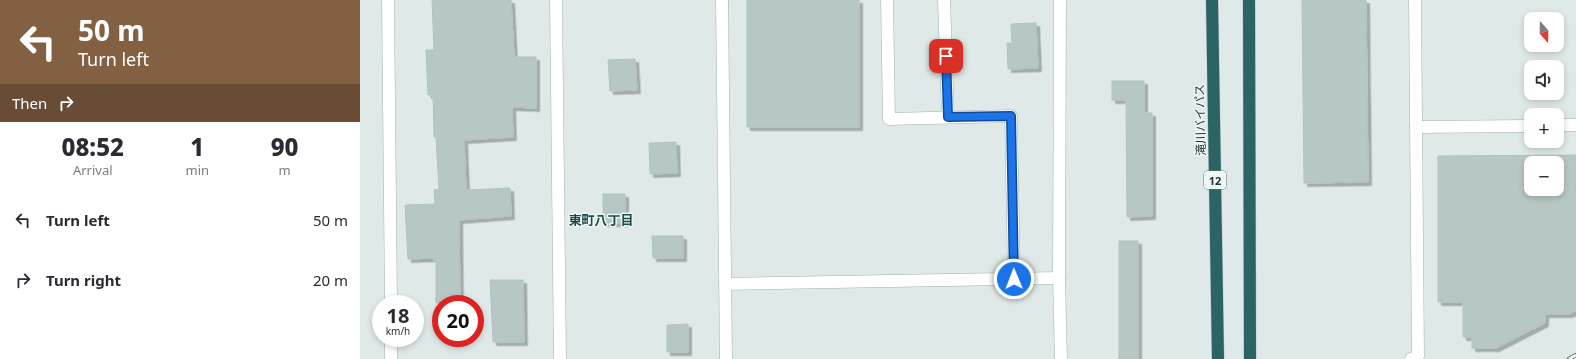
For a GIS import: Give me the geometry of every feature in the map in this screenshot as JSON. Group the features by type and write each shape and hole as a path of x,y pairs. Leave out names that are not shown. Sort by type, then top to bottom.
{"highway":[{"name":"滝川バイパス","path":"1212,0 1218,359"},
{"path":"1249,0 1250,359"}],"street":[{"path":"388,0 391,295"},
{"path":"556,0 560,359"},
{"path":"722,0 726,359"},
{"path":"887,0 889,118 1011,116 1014,279"},
{"path":"944,0 948,117"},
{"path":"1060,0 1059,278 1061,359"},
{"path":"1411,359 1418,356 1415,0"},
{"path":"1564,125 1576,125"},
{"path":"1416,127 1524,126"},
{"path":"725,284 1059,278"},
{"path":"391,347 391,359"}],"building":[{"path":"432,0 511,0 514,57 536,57 536,108 512,107 513,137 464,140 466,190 510,188 511,216 459,220 460,295 436,295 436,261 434,261 434,258 408,259 405,205 435,204 434,190 439,189 436,137 434,137 433,95 428,95 426,50 434,50"},
{"path":"747,0 859,0 859,127 747,127"},
{"path":"1302,0 1366,0 1368,182 1304,183"},
{"path":"1036,23 1038,68 1008,69 1007,43 1012,43 1011,24"},
{"path":"635,59 637,90 610,91 608,60"},
{"path":"1112,81 1144,81 1144,113 1152,113 1152,216 1127,217 1126,100 1112,100"},
{"path":"676,142 677,173 650,174 649,143"},
{"path":"1576,155 1576,311 1569,314 1545,314 1545,323 1496,348 1472,348 1472,337 1463,337 1463,302 1438,302 1438,156"},
{"path":"603,194 625,194 625,223 603,223"},
{"path":"652,236 683,236 683,258 653,258"},
{"path":"1119,241 1138,241 1138,359 1119,359"},
{"path":"490,280 523,280 524,342 493,342"},
{"path":"688,324 688,352 667,352 667,325"}],"railway":[{"path":"1569,359 1576,355"}],"district":[{"name":"東町八丁目","path":"601,220"}],"route":[{"path":"946,56 948,117 1011,116 1014,279"}]}
